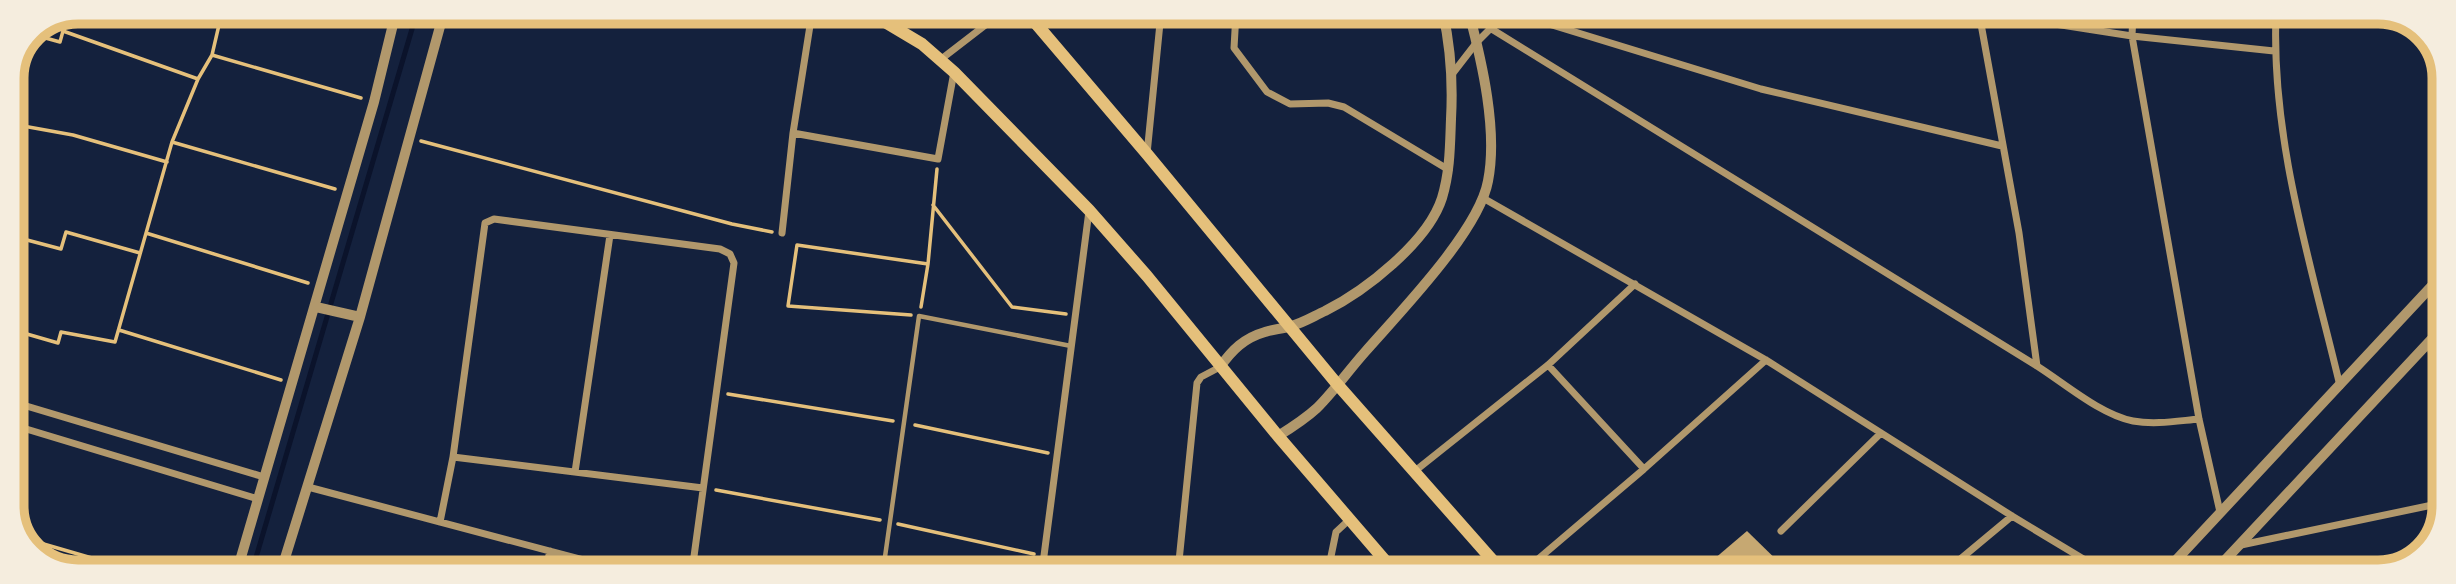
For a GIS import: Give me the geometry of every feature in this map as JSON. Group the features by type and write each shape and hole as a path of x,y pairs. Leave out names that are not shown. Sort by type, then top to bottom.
{"main road":[{"path":"888,24 922,44 954,72 1089,210 1385,560"},
{"path":"1036,24 1337,384 1492,560"}],"street":[{"path":"240,560 322,287 393,24"},
{"path":"284,560 360,317 441,24"},
{"path":"782,233 793,133 810,24"},
{"path":"940,60 987,24"},
{"path":"1147,154 1160,24"},
{"path":"1235,24 1234,48 1267,92 1290,104 1328,103 1344,107 1449,170"},
{"path":"1179,560 1197,383 1220,367 1232,350 1249,338 1266,331 1291,327 1328,310 1357,291 1384,271 1415,241 1433,218 1449,170 1453,72 1445,24"},
{"path":"1278,436 1317,408 1443,260 1463,234 1483,198 1492,160 1491,133 1472,24"},
{"path":"1453,72 1494,24"},
{"path":"1549,24 1761,89 2002,146"},
{"path":"1981,24 2019,233 2037,366"},
{"path":"2055,24 2132,36 2274,51"},
{"path":"2133,24 2132,36 2199,419 2220,512"},
{"path":"2275,24 2274,51 2286,158 2340,386"},
{"path":"1490,28 2102,408 2130,420 2157,423 2199,419"},
{"path":"793,133 938,159 954,72"},
{"path":"1483,198 1766,360 2085,560"},
{"path":"1043,560 1089,210"},
{"path":"440,522 453,457 485,223 494,219 720,249 730,254 734,263 693,560"},
{"path":"575,472 610,235"},
{"path":"1415,471 1548,365 1635,284"},
{"path":"2176,560 2431,287"},
{"path":"316,307 360,317"},
{"path":"2227,558 2432,339"},
{"path":"2429,342 2432,353"},
{"path":"1537,560 1766,360"},
{"path":"1548,365 1644,469"},
{"path":"25,406 264,477"},
{"path":"25,428 258,499"},
{"path":"1781,531 1881,433"},
{"path":"453,457 703,488"},
{"path":"308,487 582,560"},
{"path":"2240,545 2432,505"},
{"path":"1960,560 2012,516"},
{"path":"1330,560 1336,532 1350,519"},
{"path":"548,560 550,551"}],"lane":[{"path":"884,560 906,424 919,316 1072,346"}],"path":[{"path":"25,333 58,343 61,332 115,342 172,142 198,79 212,55 219,24"},
{"path":"43,37 60,42 64,27"},
{"path":"63,31 198,79"},
{"path":"212,55 374,102"},
{"path":"24,126 73,135 167,162"},
{"path":"408,138 732,224 782,233"},
{"path":"172,142 347,192"},
{"path":"928,264 797,245 789,306 919,316 928,264 938,159"},
{"path":"933,205 1012,307 1075,315"},
{"path":"24,239 61,249 66,232 140,253"},
{"path":"146,233 322,287"},
{"path":"119,330 292,384"},
{"path":"716,392 810,406 1057,455"},
{"path":"703,488 889,522 1044,556"},
{"path":"40,543 99,560"}],"building":[{"path":"1747,531 1777,560 1713,560"}],"waterway":[{"path":"255,560 413,24"}]}
